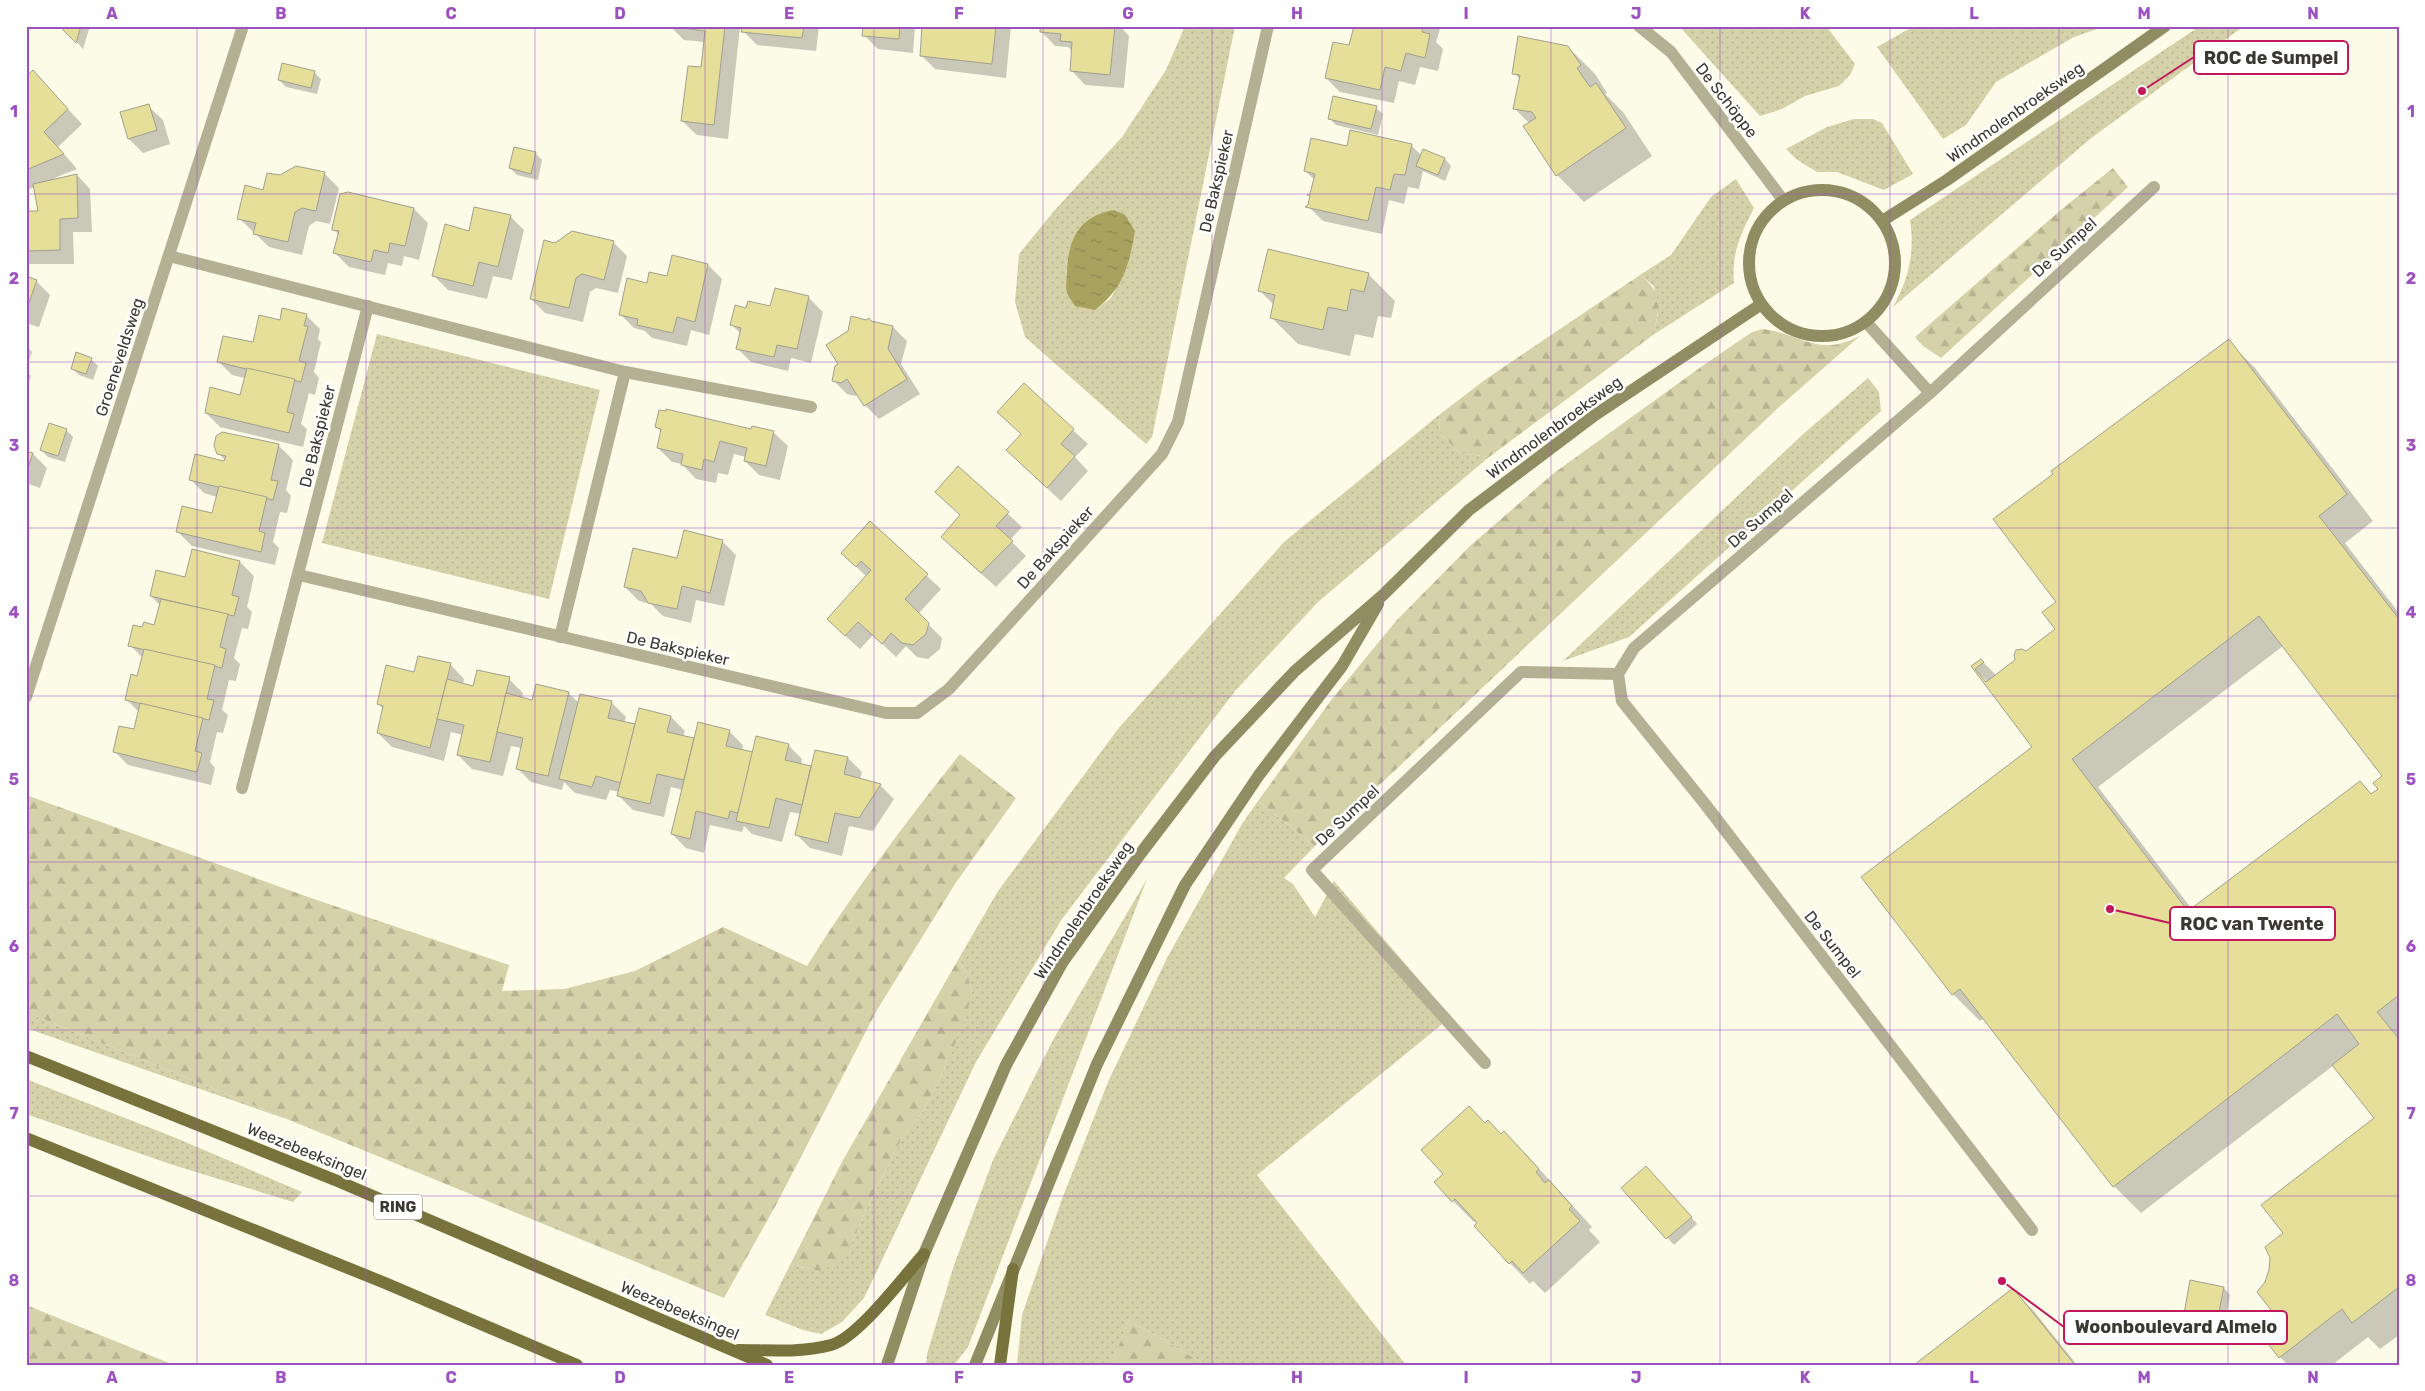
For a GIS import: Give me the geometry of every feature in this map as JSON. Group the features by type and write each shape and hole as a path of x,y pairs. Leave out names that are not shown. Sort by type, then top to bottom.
{"main road":[{"name":"Weezebeeksingel","path":"26,1056 104,1085 340,1182 767,1365"},
{"path":"26,1138 358,1272 577,1365"},
{"path":"733,1350 800,1350 833,1344 852,1332 924,1254"},
{"path":"1000,1365 1013,1269"}],"street":[{"name":"Groeneveldsweg","path":"26,697 244,26"},
{"name":"De Bakspieker","path":"299,575 886,713 917,713 949,689 1162,454 1178,422 1268,26"},
{"name":"De Schöppe","path":"1638,26 1671,52 1783,200"},
{"name":"Windmolenbroeksweg","path":"1882,221 1947,180 2165,26"},
{"name":"De Sumpel","path":"2032,1230 1711,812 1622,701 1618,674 1634,648 1930,393 2154,187"},
{"path":"1808,190 1835,190 1862,201 1882,221 1894,249 1895,274 1884,302 1866,322 1847,332 1818,337 1786,327 1760,305 1749,277 1748,252 1762,219 1783,200 1808,190"},
{"path":"169,256 625,372 811,407"},
{"name":"Windmolenbroeksweg","path":"887,1365 924,1254 1006,1065 1062,963 1140,853 1215,756 1296,671 1383,595 1469,510 1595,414 1760,305"},
{"name":"De Bakspieker","path":"242,788 368,306"},
{"path":"1866,322 1930,393"},
{"path":"560,637 625,372"},
{"name":"Windmolenbroeksweg","path":"975,1365 1097,1064 1184,885 1259,775 1342,666 1383,595"},
{"name":"De Sumpel","path":"1485,1063 1312,870 1521,672 1618,674"}],"green space":[{"path":"1185,26 1235,26 1152,437 1146,444 1025,337 1015,302 1019,254 1054,211 1122,137 1166,70","holes":["1129,263 1111,298 1095,310"]},
{"path":"1679,26 1826,26 1855,64 1850,75 1839,86 1805,96 1782,109 1760,116"},
{"path":"1919,26 2106,26 2074,37 1996,82 1966,125 1943,139 1877,47 1907,30"},
{"path":"2200,26 2244,26 2090,139 1893,307 1903,286 1909,265 1912,243 1910,220"},
{"path":"1854,119 1873,119 1882,123 1913,174 1884,190 1837,172 1817,172 1796,159 1786,149 1827,127"},
{"path":"2113,168 2128,187 1941,358 1923,346 1915,337 2062,209"},
{"path":"1736,179 1754,208 1738,244 1733,272 1734,283 1653,335 1658,315 1654,286 1640,275 1671,255 1711,197"},
{"path":"1640,275 1648,282 1657,295 1658,309 1653,335 1489,457 1460,453 1440,434 1439,415 1486,379"},
{"path":"1763,329 1821,345 1845,342 1860,336 1777,409 1315,846 1258,801 1332,699 1396,621 1470,546 1554,473 1701,367 1752,332"},
{"path":"377,334 600,390 549,599 322,543"},
{"path":"1868,378 1879,392 1881,411 1629,637 1563,661 1801,436"},
{"path":"1439,415 1440,434 1460,453 1489,457 1318,602 1235,691 1062,919 976,1062 864,1298 842,1322 821,1334 803,1330 765,1315 790,1265 821,1271 853,1241 866,1210 903,1136 924,1110 946,1066 972,993 968,976 958,960 998,891 1118,729 1284,542"},
{"path":"960,754 1016,798 955,884 877,1010 777,1203 724,1298 26,1012 26,795 311,898 509,965 502,991 564,989 635,971 723,927 807,966 880,858"},
{"path":"1258,801 1315,846 1284,878 1293,884 1315,917 1334,881 1451,1017 1257,1175 1406,1365 1206,1365 1129,1320 1111,1365 1017,1365 1022,1315 1062,1199 1108,1082 1167,958 1242,824"},
{"path":"1147,879 968,1347 954,1365 926,1365 927,1354 954,1265 993,1160 1054,1038"},
{"path":"958,960 968,976 972,994 962,1026 946,1066 924,1110 903,1136 866,1210 853,1241 839,1261 821,1271 790,1265 843,1160"},
{"path":"26,1012 282,1117 286,1119 26,1028"},
{"path":"26,1079 176,1138 302,1192 293,1202 170,1164 26,1114"},
{"path":"26,1305 174,1365 26,1365"},
{"path":"1129,1320 1206,1365 1111,1365"}],"water":[{"path":"1114,210 1125,215 1135,231 1124,275 1113,293 1095,310 1075,306 1068,296 1066,288 1068,261 1073,240 1084,224 1092,218"}],"building":[{"path":"64,26 81,26 76,43 63,30"},
{"path":"668,26 725,26 714,125 681,121 688,66 701,67 705,31"},
{"path":"742,26 804,26 802,38 741,32"},
{"path":"863,26 900,26 899,39 862,36"},
{"path":"922,26 996,26 992,64 920,56"},
{"path":"1040,26 1115,26 1110,75 1070,71 1072,42 1060,41 1061,34 1040,32"},
{"path":"1354,26 1423,26 1422,32 1430,34 1425,58 1406,53 1401,71 1385,67 1380,90 1325,78 1333,42 1349,45"},
{"path":"1518,36 1568,46 1581,65 1577,68 1590,87 1596,83 1626,128 1556,176 1523,126 1536,118 1532,112 1513,109 1520,75 1512,74"},
{"path":"282,63 315,71 311,88 278,80"},
{"path":"33,70 68,109 44,132 64,154 26,170 26,77"},
{"path":"1333,96 1377,106 1371,129 1328,119"},
{"path":"149,104 157,130 128,139 120,112"},
{"path":"1350,130 1412,144 1405,175 1394,174 1390,190 1376,187 1368,221 1305,207 1308,205 1310,195 1307,195 1310,194 1315,174 1304,171 1311,138 1347,146"},
{"path":"514,147 536,152 531,174 509,168"},
{"path":"1423,149 1445,158 1438,175 1416,166"},
{"path":"296,166 325,172 316,211 302,208 295,212 288,242 253,234 256,223 237,219 245,185 263,190 267,173 280,175"},
{"path":"77,174 78,218 60,219 60,250 26,251 26,211 38,211 33,184"},
{"path":"348,192 414,208 405,246 390,243 388,253 374,250 371,262 333,253 339,231 332,230 332,228 340,194"},
{"path":"474,207 511,215 498,267 479,262 473,286 432,276 445,224 469,231"},
{"path":"572,231 614,241 604,280 582,274 576,278 569,308 530,299 544,240 555,243"},
{"path":"1268,249 1369,273 1364,292 1351,289 1347,311 1328,307 1323,330 1270,318 1275,295 1258,291"},
{"path":"672,255 708,264 695,322 677,317 673,333 637,325 638,319 619,315 627,278 647,283 649,272 667,276"},
{"path":"26,276 37,280 26,311"},
{"path":"775,288 809,296 797,349 777,345 774,357 736,349 741,328 730,325 735,305 746,308 748,301 770,306"},
{"path":"282,308 307,314 304,326 308,326 299,361 306,363 301,382 217,362 223,336 253,342 259,315 280,320"},
{"path":"851,316 866,320 869,318 871,321 893,326 888,349 907,379 864,406 847,379 841,383 832,381 835,366 838,364 826,345 848,331"},
{"path":"2229,339 2347,494 2319,516 2399,619 2399,995 2377,1012 2399,1039 2399,1287 2352,1323 2342,1309 2279,1358 2253,1324 2271,1310 2257,1292 2265,1282 2269,1270 2270,1258 2265,1247 2283,1233 2261,1205 2374,1118 2332,1065 2359,1044 2337,1014 2113,1187 1960,989 1952,995 1861,877 2032,747 1971,666 1981,659 1984,662 1975,669 1986,682 2015,660 2016,650 2022,649 2026,651 2055,629 2042,612 2056,602 1993,519 2053,474 2051,471","holes":["2259,616 2382,776 2373,783 2378,789 2371,794 2360,781 2188,911 2072,759"]},
{"path":"76,352 92,358 86,374 71,369"},
{"path":"247,368 295,379 287,412 294,414 289,433 205,413 210,387 240,395"},
{"path":"1024,383 1074,429 1061,444 1075,456 1047,488 1006,450 1021,434 997,412"},
{"path":"666,409 751,429 752,426 774,431 766,466 744,461 747,448 720,441 714,462 704,459 702,470 681,465 683,454 657,448 661,429 655,427 659,410 666,411"},
{"path":"49,423 67,429 58,456 40,450"},
{"path":"222,432 279,444 271,480 278,481 273,500 189,480 195,454 224,461 226,456 217,454 214,446 216,436"},
{"path":"26,451 33,453 26,474"},
{"path":"958,466 1009,512 996,526 1013,541 981,573 941,537 960,515 935,492"},
{"path":"219,486 267,497 259,531 265,533 261,552 176,532 182,506 212,513"},
{"path":"870,521 928,574 905,599 929,623 926,634 913,645 902,643 891,633 882,644 858,622 845,636 827,619 871,570 861,561 856,567 841,553"},
{"path":"684,530 723,540 710,593 682,586 677,609 648,603 641,591 624,587 633,548 677,558"},
{"path":"192,549 240,561 232,595 239,597 234,616 150,596 156,570 185,577"},
{"path":"161,599 228,614 220,647 226,649 222,668 128,646 133,625 142,627 144,622 154,625"},
{"path":"144,649 215,665 207,699 214,700 209,720 125,700 131,674 137,676"},
{"path":"418,656 451,663 430,748 377,733 383,706 377,704 386,665 414,672"},
{"path":"477,670 510,677 490,762 457,755 464,725 437,719 447,679 473,686"},
{"path":"536,684 569,692 548,776 516,769 523,738 497,732 506,693 532,700"},
{"path":"580,694 612,701 608,718 635,724 621,783 596,776 592,787 559,779"},
{"path":"140,703 203,718 195,751 202,753 197,772 113,752 119,726 134,729"},
{"path":"639,708 671,716 667,732 694,738 684,780 657,774 650,804 617,796"},
{"path":"698,722 730,730 726,746 753,752 738,813 730,811 728,819 696,811 690,839 671,834"},
{"path":"756,736 789,744 785,760 811,766 802,805 776,798 769,828 736,821"},
{"path":"815,750 848,757 844,774 881,784 859,818 835,813 828,843 795,835"},
{"path":"1469,1106 1485,1123 1488,1120 1501,1134 1504,1131 1539,1169 1536,1172 1545,1183 1549,1180 1572,1206 1569,1209 1580,1221 1523,1273 1512,1261 1509,1264 1474,1226 1477,1223 1455,1199 1452,1202 1434,1182 1443,1174 1421,1150"},
{"path":"1646,1166 1692,1217 1666,1239 1621,1188"},
{"path":"2190,1280 2224,1287 2217,1321 2184,1314"},
{"path":"2013,1288 2075,1365 1914,1365"}],"place":[{"name":"ROC de Sumpel","path":"2142,91"},
{"name":"ROC van Twente","path":"2110,909"},
{"name":"Woonboulevard Almelo","path":"2002,1281"}]}
